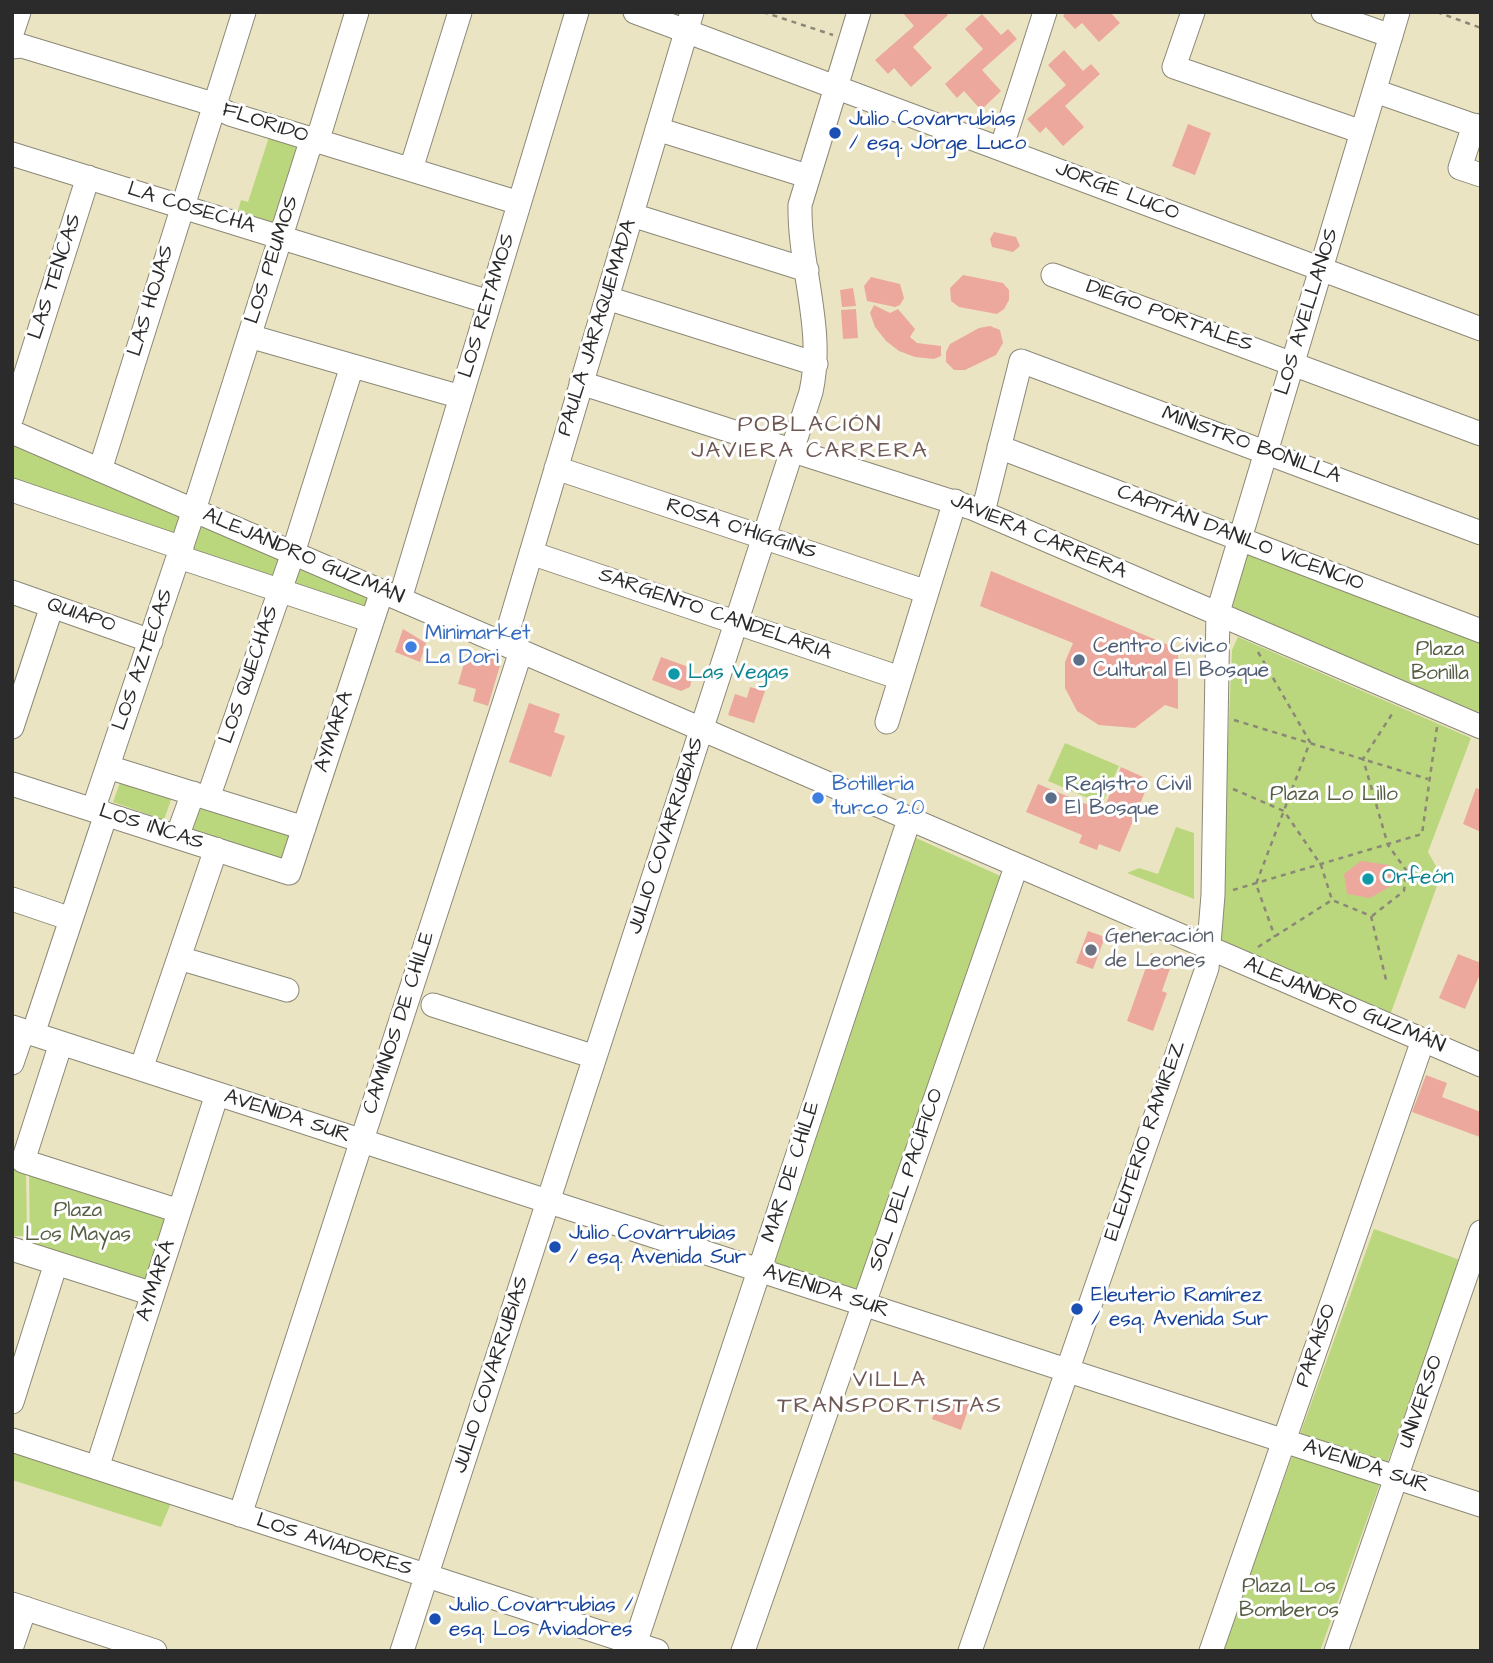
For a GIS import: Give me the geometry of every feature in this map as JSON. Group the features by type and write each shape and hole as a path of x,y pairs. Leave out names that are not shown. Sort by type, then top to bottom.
{"street":[{"path":"12,33 19,12"},
{"name":"LAS HOJAS","path":"100,470 244,12"},
{"name":"LOS PEUMOS","path":"194,510 308,151 321,129 357,12"},
{"path":"411,169 460,12"},
{"name":"LOS RETAMOS","path":"391,595 461,397 577,12"},
{"name":"JORGE LUCO","path":"635,12 689,22 835,87 1481,329"},
{"name":"JULIO COVARRUBIAS","path":"402,1651 811,392 816,364 816,329 800,220 807,176 859,12"},
{"path":"1000,149 1045,12"},
{"path":"1193,12 1174,67 1362,132"},
{"path":"1323,12 1391,36"},
{"name":"LOS AVELLANOS","path":"1218,612 1398,12"},
{"name":"PAULA JARAQUEMADA","path":"512,648 531,553 689,22"},
{"name":"FLORIDO","path":"12,47 22,46 203,101 214,108 519,203"},
{"path":"1375,91 1477,127 1460,167 1481,175"},
{"path":"657,130 807,176"},
{"name":"LA COSECHA","path":"12,154 489,302"},
{"name":"LAS TENCAS","path":"12,416 88,177"},
{"path":"632,215 807,270"},
{"name":"DIEGO PORTALES","path":"1053,275 1481,434"},
{"path":"607,298 816,364"},
{"path":"249,336 461,397"},
{"name":"MINISTRO BONILLA","path":"999,447 1021,361 1481,533"},
{"name":"LOS QUECHAS","path":"177,837 200,795 279,592 352,366"},
{"name":"JAVIERA CARRERA","path":"581,383 955,501 1481,727"},
{"name":"ALEJANDRO GUZMÁN","path":"12,432 1016,867 1481,1065"},
{"path":"983,512 999,447"},
{"name":"CAPITÁN DANILO VICENCIO","path":"999,447 1481,631"},
{"name":"ROSA O'HIGGINS","path":"556,468 927,592"},
{"name":"ALEJANDRO GUZMÁN","path":"12,490 279,592 372,621"},
{"path":"887,722 955,501"},
{"name":"LOS AZTECAS","path":"12,1063 22,1031 71,919 100,812 108,766 194,510"},
{"name":"SARGENTO CANDELARIA","path":"531,553 900,678"},
{"name":"QUIAPO","path":"12,592 150,641"},
{"name":"AYMARA","path":"289,873 372,621 391,595"},
{"path":"12,727 52,606"},
{"name":"ELEUTERIO RAMÍREZ","path":"970,1651 1208,968 1213,895 1218,612"},
{"name":"CAMINOS DE CHILE","path":"240,1515 362,1141 512,648"},
{"path":"108,766 304,828"},
{"name":"LOS INCAS","path":"12,784 289,873"},
{"name":"MAR DE CHILE","path":"646,1647 759,1270 909,820"},
{"path":"141,1069 215,849"},
{"name":"SOL DEL PACÍFICO","path":"743,1651 1016,867"},
{"path":"12,899 71,919"},
{"path":"179,958 286,990"},
{"path":"433,1005 596,1057"},
{"name":"AVENIDA SUR","path":"22,1031 1481,1505"},
{"name":"PARAÍSO","path":"1211,1651 1423,1040"},
{"path":"61,1043 23,1160 179,1211"},
{"name":"AYMARÁ","path":"97,1468 217,1094"},
{"name":"UNIVERSO","path":"1336,1651 1481,1232"},
{"path":"12,1249 153,1294"},
{"path":"12,1402 56,1263"},
{"name":"LOS AVIADORES","path":"12,1440 646,1647"},
{"path":"12,1646 19,1606 155,1651"}],"path":[{"path":"763,12 850,40"},
{"path":"1437,12 1481,27"},
{"path":"1240,622 1310,742"},
{"path":"1371,916 1404,891 1406,870 1388,845 1363,759 1405,694"},
{"path":"1213,895 1422,834 1440,709"},
{"path":"1216,715 1428,779"},
{"path":"1275,937 1256,884 1310,742"},
{"path":"1214,781 1284,811 1321,865 1332,900"},
{"path":"1332,900 1371,916"},
{"path":"1236,959 1332,900"},
{"path":"1371,916 1387,984"}],"green space":[{"path":"270,134 302,145 276,230 236,218 241,200 248,202"},
{"path":"12,444 370,599 363,613 12,485"},
{"name":"Plaza Bonilla","path":"1245,551 1481,641 1481,704 1478,712 1472,715 1229,608"},
{"name":"Plaza Lo Lillo","path":"1238,637 1471,738 1428,852 1441,875 1388,1021 1219,944 1232,650"},
{"path":"1065,743 1119,766 1102,804 1048,781"},
{"path":"122,777 173,794 164,820 113,802"},
{"path":"202,801 295,831 285,863 192,833"},
{"path":"1176,827 1194,833 1194,899 1127,873 1139,868 1158,874"},
{"path":"916,838 1005,878 859,1300 772,1271"},
{"name":"Plaza Los Mayas","path":"29,1164 176,1213 151,1291 30,1252"},
{"path":"12,1170 26,1170 27,1236 12,1236"},
{"name":"Plaza Los Bomberos","path":"1374,1229 1460,1260 1320,1651 1222,1651"},
{"path":"12,1451 171,1503 161,1527 12,1480"}],"building":[{"path":"902,12 945,12 948,15 913,47 932,68 911,87 894,68 888,74 875,60 914,26"},
{"path":"1066,12 1110,12 1120,23 1099,42 1082,23 1075,29 1063,16"},
{"path":"982,14 1001,35 1008,29 1017,39 982,70 1001,91 981,110 964,91 957,98 945,84 983,49 965,29"},
{"path":"1064,50 1083,71 1091,64 1100,74 1065,106 1084,127 1063,146 1046,127 1040,133 1027,119 1066,85 1048,65"},
{"path":"1188,124 1211,133 1195,175 1172,166"},
{"path":"994,232 1016,237 1020,246 1013,252 992,247 990,239"},
{"path":"963,275 1003,283 1009,290 1009,300 1004,309 997,314 959,307 951,301 950,288"},
{"path":"871,277 900,284 904,298 900,305 895,307 867,301 864,286"},
{"path":"853,288 856,306 842,307 840,290"},
{"path":"874,305 890,313 898,309 915,329 910,337 917,343 941,346 941,356 934,359 915,357 899,351 886,341 875,327 870,313"},
{"path":"856,309 858,338 843,339 841,310"},
{"path":"990,326 1000,330 1003,343 996,355 965,370 954,370 946,362 946,352 950,344 979,328"},
{"path":"991,571 1178,649 1178,709 1165,705 1135,728 1099,725 1077,711 1065,688 1065,662 1073,643 980,606"},
{"name":"Minimarket La Dori","path":"403,629 426,643 420,662 395,652"},
{"path":"468,650 501,662 488,706 473,701 476,689 458,684"},
{"name":"Las Vegas","path":"661,657 694,669 690,687 681,691 652,680"},
{"path":"750,687 765,691 754,723 728,715 735,694 747,698"},
{"path":"529,703 560,714 554,732 565,736 551,777 509,762"},
{"name":"Registro Civil El Bosque","path":"1121,767 1150,780 1120,852 1099,844 1097,850 1079,843 1082,835 1026,812 1038,784 1103,811"},
{"path":"1476,788 1481,790 1481,832 1463,824"},
{"name":"Orfeón","path":"1361,861 1389,865 1393,885 1370,898 1347,894 1344,874"},
{"name":"Generación de Leones","path":"1088,931 1105,937 1093,969 1076,963"},
{"path":"1151,953 1173,960 1162,991 1167,993 1153,1031 1127,1021"},
{"path":"1458,954 1481,963 1481,972 1465,1009 1439,998"},
{"path":"1426,1075 1447,1083 1442,1097 1481,1112 1480,1137 1412,1112"},
{"path":"940,1397 970,1404 961,1430 932,1419"}],"place":[{"name":"Julio Covarrubias / esq. Jorge Luco","path":"835,133"},
{"name":"Minimarket La Dori","path":"411,647"},
{"name":"Centro Cívico Cultural El Bosque","path":"1079,660"},
{"name":"Las Vegas","path":"674,674"},
{"name":"Botilleria turco 2.0","path":"818,798"},
{"name":"Registro Civil El Bosque","path":"1051,798"},
{"name":"Orfeón","path":"1368,879"},
{"name":"Generación de Leones","path":"1091,950"},
{"name":"Julio Covarrubias / esq. Avenida Sur","path":"555,1247"},
{"name":"Eleuterio Ramírez / esq. Avenida Sur","path":"1077,1309"},
{"name":"Julio Covarrubias / esq. Los Aviadores","path":"435,1619"}],"district":[{"name":"POBLACIÓN JAVIERA CARRERA","path":"810,439"},
{"name":"VILLA TRANSPORTISTAS","path":"890,1394"}]}
